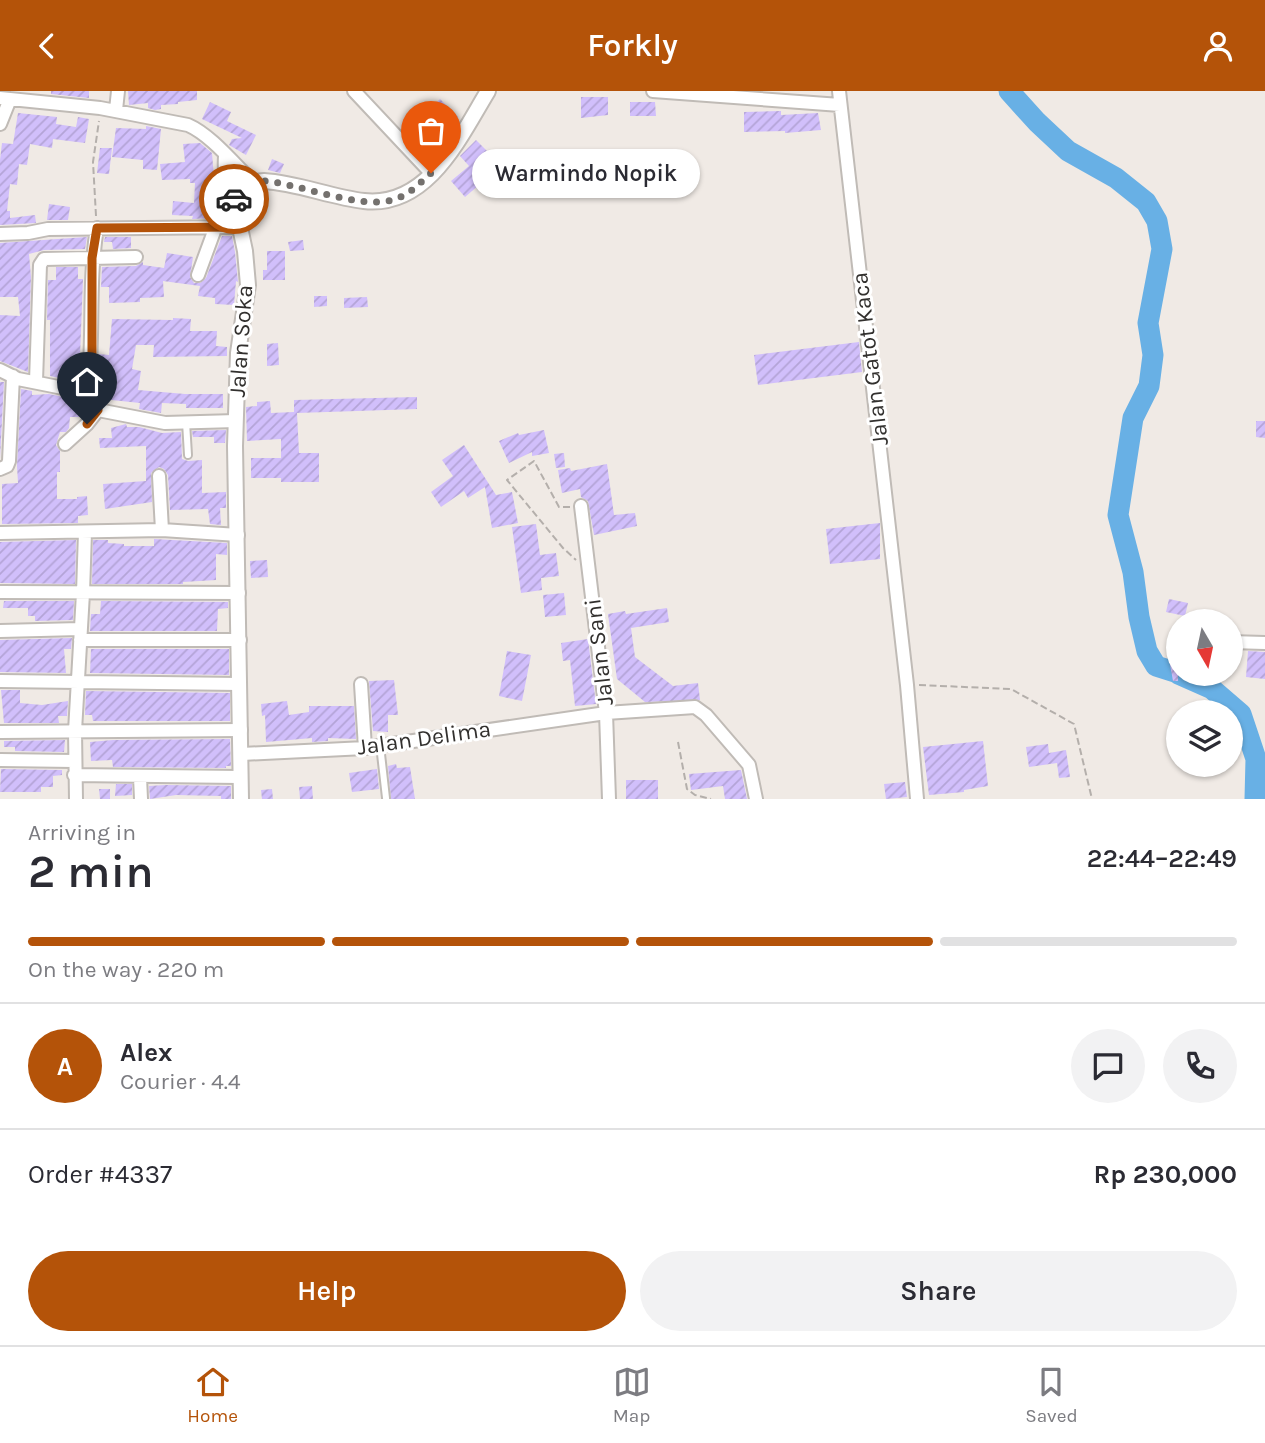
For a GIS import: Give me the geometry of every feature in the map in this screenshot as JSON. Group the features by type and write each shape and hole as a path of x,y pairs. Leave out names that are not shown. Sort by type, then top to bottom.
{"street":[{"path":"116,110 118,91"},
{"path":"354,91 431,173"},
{"path":"225,156 226,186 234,199 241,189 253,181 275,182 364,201 391,200 410,192 446,159 488,91"},
{"path":"653,91 840,105"},
{"name":"Jalan Gatot Kaca","path":"839,91 908,685 917,799"},
{"path":"0,124 5,98 116,110 199,129 253,181"},
{"name":"Jalan Soka","path":"234,199 245,251 248,285 238,353 236,421 241,799"},
{"path":"198,275 216,226"},
{"path":"0,234 48,229 239,227"},
{"path":"97,228 92,258 92,357 88,393 98,410 165,422 236,421"},
{"path":"36,381 40,265 44,259 136,257"},
{"path":"0,370 13,376 88,393"},
{"path":"0,469 7,466 9,461 13,376"},
{"path":"65,445 98,410"},
{"path":"159,476 162,530"},
{"name":"Jalan Sani","path":"581,506 606,713 609,799"},
{"path":"0,533 162,530 238,535"},
{"path":"76,799 75,731 85,532"},
{"path":"0,592 239,593"},
{"path":"0,631 240,640"},
{"path":"1243,642 1265,643"},
{"path":"0,681 239,684"},
{"path":"361,684 365,748"},
{"name":"Jalan Delima","path":"242,754 365,748 606,713 686,707 701,710 749,765 756,799"},
{"path":"0,732 145,733 242,730"},
{"path":"0,760 74,761"},
{"path":"74,775 239,777"},
{"path":"140,777 141,799"}],"lane":[{"path":"186,422 188,455"},
{"path":"380,745 386,798"}],"path":[{"path":"97,228 93,163 100,108"},
{"path":"581,506 559,507 534,461 507,480 563,548 589,572"},
{"path":"908,685 1011,689 1074,724 1092,799"},
{"path":"678,742 687,789 695,795 711,799"}],"building":[{"path":"51,91 89,91 89,98 51,94"},
{"path":"128,91 197,91 197,100 161,105 161,109 155,110 148,108 148,103 129,105"},
{"path":"581,97 608,97 608,115 581,118"},
{"path":"440,99 458,117 445,130 427,112"},
{"path":"210,102 231,112 227,121 256,135 246,155 229,145 232,139 242,138 202,119"},
{"path":"630,102 655,102 656,116 630,116"},
{"path":"781,111 781,115 818,113 821,130 744,132 744,112"},
{"path":"18,113 57,117 56,124 76,127 78,117 89,119 85,143 53,139 52,148 30,144 27,165 19,164 17,185 10,184 7,211 10,211 10,218 35,215 36,223 0,225 2,143 13,144"},
{"path":"146,126 161,129 157,170 143,169 143,160 112,157 116,128 146,129"},
{"path":"476,140 493,157 479,171 486,179 465,197 451,181 469,166 460,156"},
{"path":"200,143 212,153 216,202 222,203 220,218 192,219 193,216 172,215 173,201 194,203 195,183 190,183 190,179 162,180 160,164 185,162 183,144"},
{"path":"100,148 112,148 109,174 97,173"},
{"path":"272,159 284,164 280,173 268,170"},
{"path":"49,204 70,207 68,220 47,220"},
{"path":"222,236 232,236 235,252 238,282 236,281 234,305 215,304 215,298 198,296 200,286 163,281 164,297 140,298 140,302 109,303 109,287 101,287 102,267 136,266 143,262 143,265 164,268 167,253 193,257 190,277 194,283 200,283 206,278"},
{"path":"87,237 85,249 44,250 29,254 31,277 28,372 0,361 0,315 20,316 18,297 0,297 0,243"},
{"path":"105,237 131,237 131,248 113,249 112,242 104,242"},
{"path":"303,240 304,250 290,251 288,242"},
{"path":"267,251 285,251 285,280 263,280 263,270 267,270"},
{"path":"56,267 78,267 78,279 83,279 79,382 50,376 48,280 56,280"},
{"path":"314,296 327,296 327,306 314,307"},
{"path":"367,297 368,307 344,308 344,298"},
{"path":"112,319 191,319 190,331 217,331 216,346 227,347 227,356 153,357 154,345 136,345 132,369 141,371 138,390 223,394 223,408 186,408 186,404 162,403 161,413 139,409 140,403 102,399 97,391 99,354 109,355"},
{"path":"859,342 862,372 758,385 754,355"},
{"path":"278,343 279,365 267,366 267,344"},
{"path":"0,382 4,382 0,459"},
{"path":"21,389 32,391 32,395 49,394 79,400 79,417 70,417 69,428 66,432 60,432 56,445 60,451 57,499 87,496 88,515 78,516 78,523 2,524 2,484 18,483"},
{"path":"417,397 417,409 297,413 299,453 319,453 319,482 281,482 281,478 251,478 251,458 281,458 281,439 247,441 246,407 257,406 257,402 270,401 271,413 294,412 294,400"},
{"path":"1256,421 1265,421 1265,438 1256,437"},
{"path":"126,424 127,427 162,433 181,432 182,459 202,460 202,493 226,492 226,508 220,508 221,525 210,524 208,509 170,510 168,475 159,467 151,473 152,502 105,509 103,484 146,481 146,446 100,448 99,438 112,438 111,428"},
{"path":"226,430 225,443 214,443 214,437 193,437 192,431"},
{"path":"544,430 549,453 532,456 532,452 509,463 499,441 518,433 519,435"},
{"path":"464,445 496,495 512,492 518,523 492,528 485,487 468,498 464,491 441,507 431,492 453,476 442,460"},
{"path":"564,453 565,467 556,468 554,454"},
{"path":"607,464 614,515 635,513 637,526 594,535 588,501 581,497 580,489 562,493 558,470 570,468 571,471"},
{"path":"880,523 880,559 830,564 826,529"},
{"path":"536,524 540,555 556,553 559,576 541,578 542,590 521,593 512,527"},
{"path":"154,539 227,543 227,555 216,554 216,580 183,584 92,584 93,540 108,540 108,543 124,546 154,546"},
{"path":"76,540 75,584 0,583 0,542"},
{"path":"267,560 268,577 251,578 250,561"},
{"path":"564,593 566,615 545,617 543,595"},
{"path":"1169,599 1188,603 1187,609 1167,609"},
{"path":"4,601 74,601 73,620 35,621 35,616 28,616 28,608 3,608"},
{"path":"101,601 228,602 228,608 218,609 217,631 90,631 91,614 100,614"},
{"path":"667,608 669,622 631,628 635,657 673,686 698,683 700,700 645,702 617,679 608,614"},
{"path":"72,638 71,649 64,649 66,673 0,672 0,640"},
{"path":"588,639 596,704 575,706 570,660 563,661 561,643"},
{"path":"91,649 229,649 229,675 90,673"},
{"path":"507,651 531,655 522,701 499,696"},
{"path":"1248,651 1265,652 1265,679 1246,677"},
{"path":"394,680 398,715 388,715 388,732 373,731 369,681"},
{"path":"1,690 20,690 20,703 42,705 68,701 67,716 58,716 59,723 4,723"},
{"path":"86,691 230,693 230,721 93,721 92,715 85,715"},
{"path":"287,701 289,715 309,712 309,706 354,706 356,739 328,738 328,741 312,742 312,738 266,742 265,715 262,716 261,704"},
{"path":"230,739 231,766 226,768 113,767 112,760 91,761 90,742"},
{"path":"65,740 64,752 15,751 15,747 4,747 4,741"},
{"path":"983,741 988,786 964,792 929,795 923,747"},
{"path":"1048,744 1049,753 1066,750 1070,777 1059,778 1057,763 1029,767 1026,747"},
{"path":"396,764 397,768 410,767 415,799 391,799 388,766"},
{"path":"1,769 62,770 62,775 53,776 53,787 41,787 41,792 0,792"},
{"path":"377,769 379,789 352,792 349,773"},
{"path":"741,770 747,799 725,799 723,786 691,790 689,774"},
{"path":"626,780 658,780 658,799 626,799"},
{"path":"905,782 907,797 886,799 884,784"},
{"path":"116,784 132,784 132,795 115,796"},
{"path":"149,786 231,786 231,799 221,799 221,796 176,795 150,799"},
{"path":"312,786 313,799 300,799 299,787"},
{"path":"99,789 110,789 110,799 100,799"},
{"path":"272,789 273,799 262,799 261,790"}],"waterway":[{"path":"1009,91 1068,151 1116,178 1146,202 1157,221 1162,249 1148,323 1153,355 1149,386 1133,418 1118,515 1133,572 1147,651 1156,666 1166,669"},
{"path":"1205,686 1241,714 1256,759 1255,799"}],"way so far":[{"path":"234,199 241,189 253,181 264,181 364,201 391,200 410,192 431,173"}],"place":[{"name":"Warmindo Nopik","path":"431,173"}],"route":[{"path":"87,424 98,410 88,393 92,357 92,258 97,228 239,227 234,199"}]}
